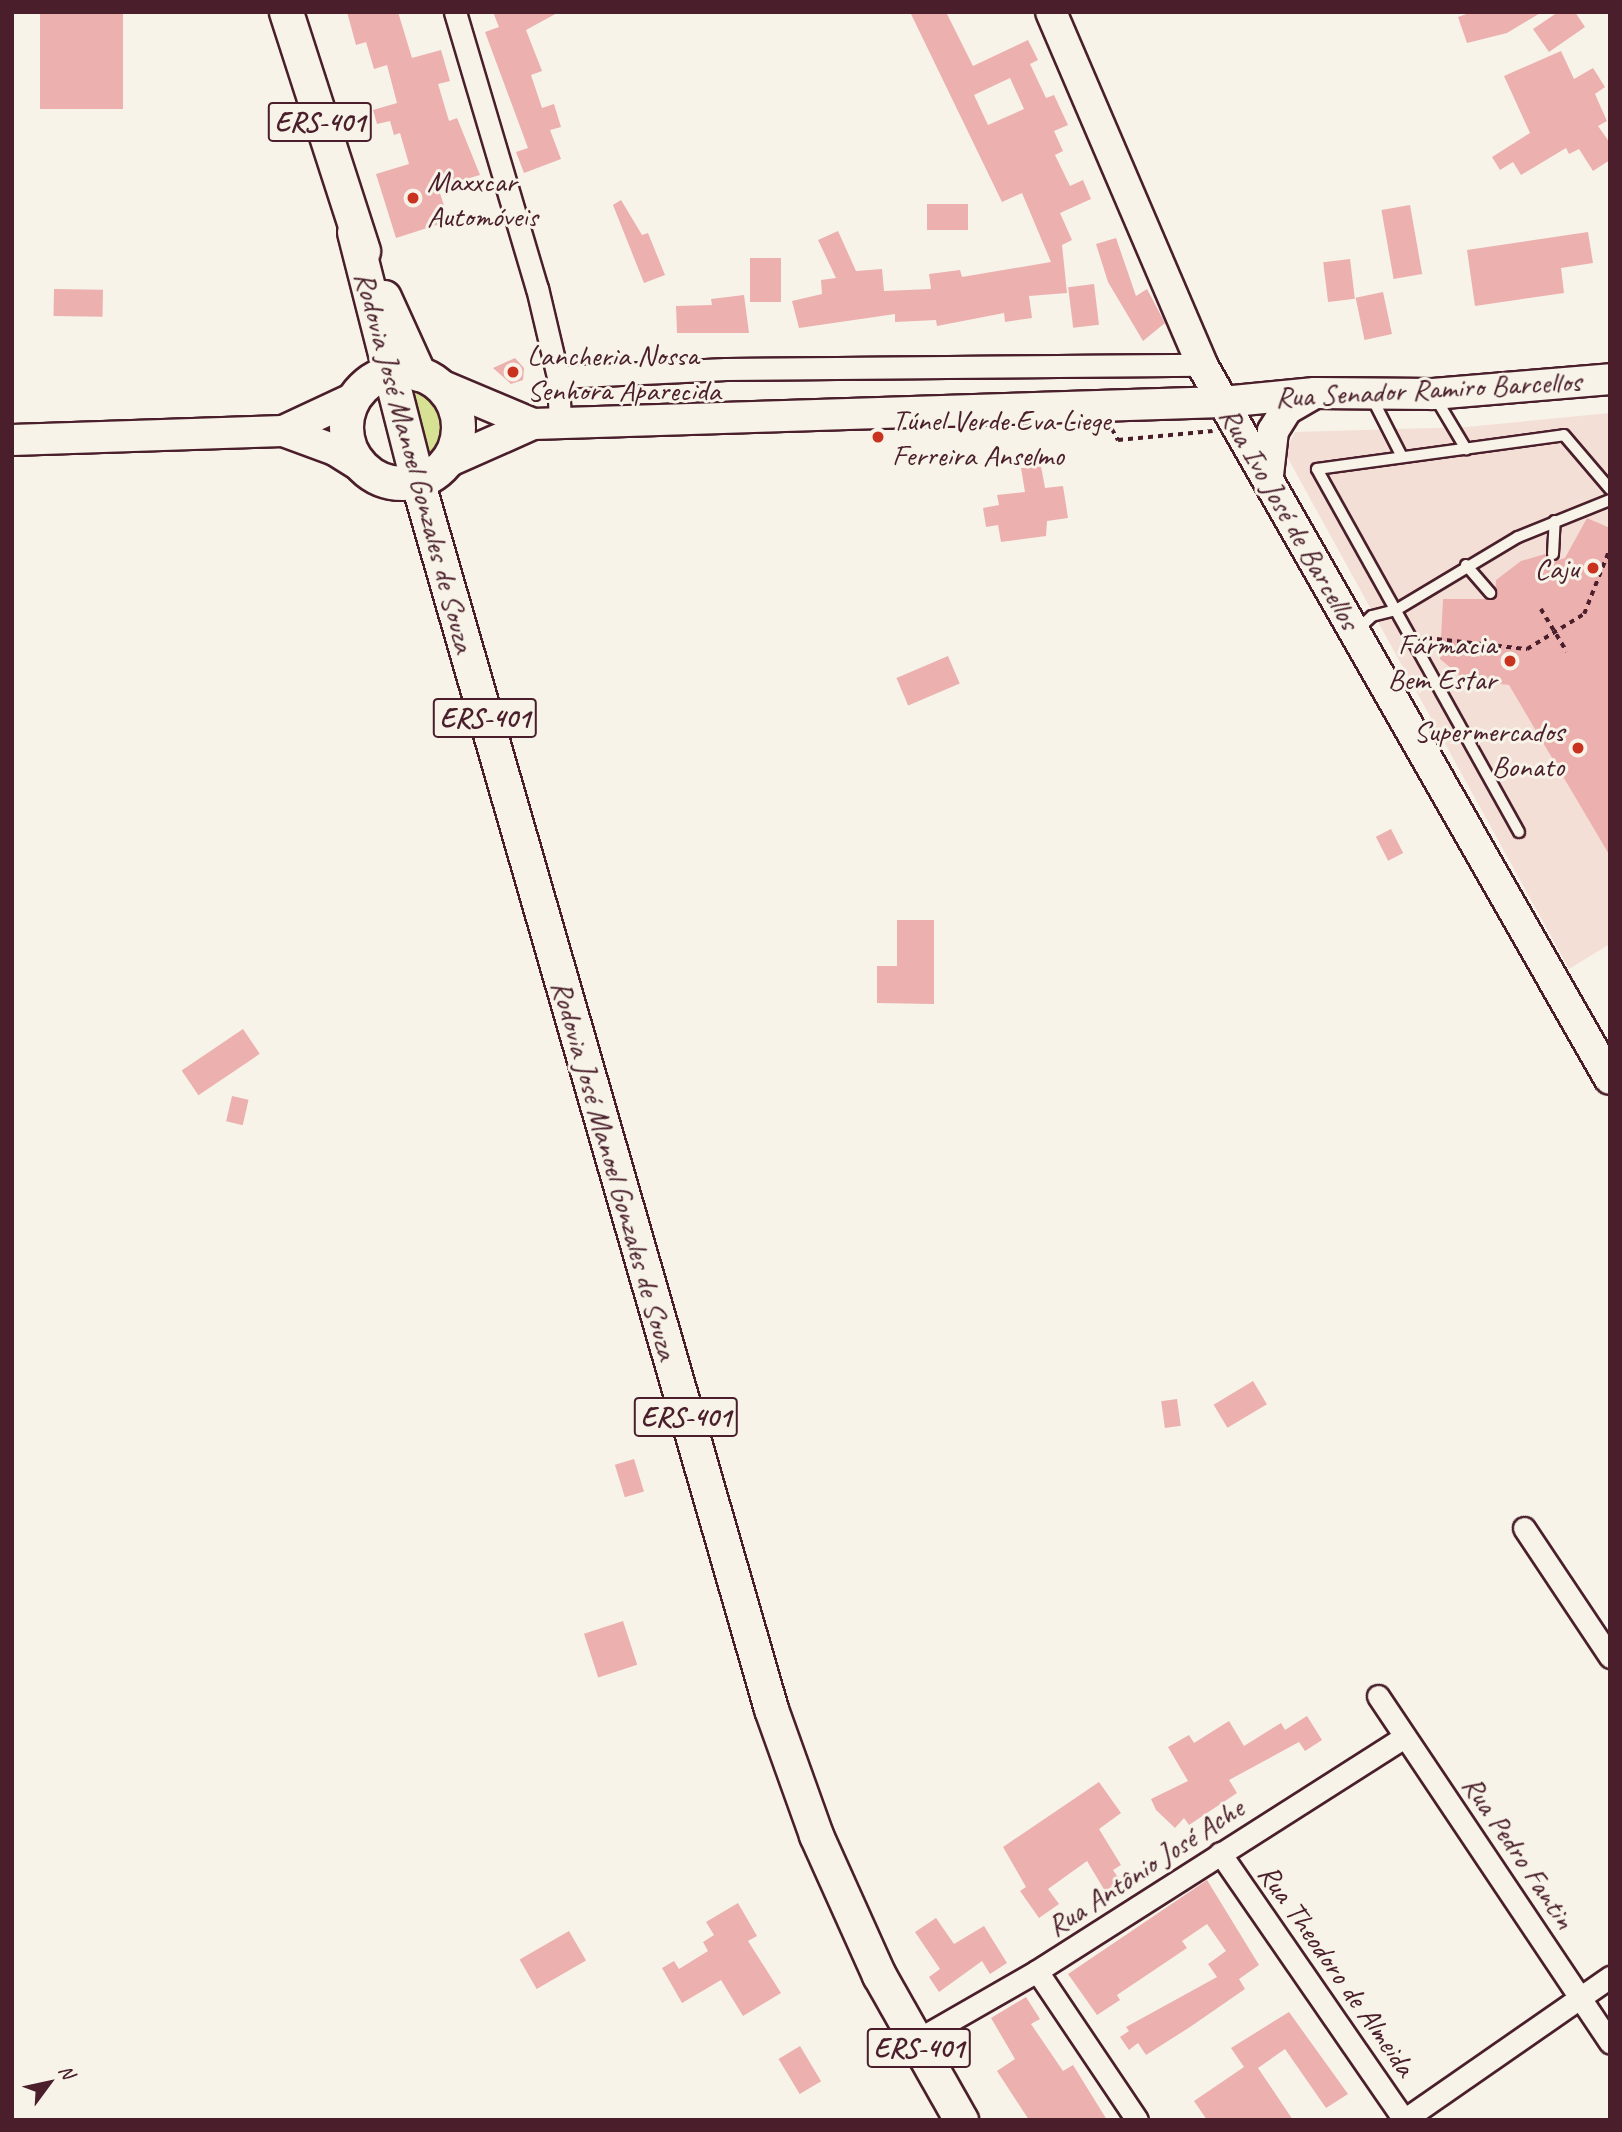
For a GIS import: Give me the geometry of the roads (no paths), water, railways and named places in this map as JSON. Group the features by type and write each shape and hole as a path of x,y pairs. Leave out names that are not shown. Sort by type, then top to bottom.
{"main road":[{"name":"ERS-401","path":"286,12 354,232"},
{"name":"Rua Ivo José de Barcellos","path":"1051,12 1202,365 1268,475 1610,1079"},
{"path":"354,232 391,383"},
{"path":"354,232 391,383"},
{"name":"Rua Senador Ramiro Barcellos","path":"391,383 546,424 1223,402 1315,393 1433,394 1610,379"},
{"path":"391,383 347,418 348,439 373,474 401,504 450,587"},
{"path":"283,431 391,383 457,415 458,430 434,471 450,587"},
{"name":"Rodovia José Manoel Gonzales de Souza","path":"391,383 434,471"},
{"path":"1268,475 1273,431 1287,409 1315,393"},
{"name":"Rua Senador Ramiro Barcellos","path":"434,471 546,424"},
{"path":"12,440 283,431 335,450 373,474 434,471"},
{"name":"Rodovia José Manoel Gonzales de Souza","path":"450,587 771,1709 816,1835 915,2041 961,2120"}],"street":[{"path":"456,12 558,377 546,424"},
{"path":"558,377 890,366 1202,365"},
{"path":"1524,1528 1610,1657"},
{"name":"Rua Pedro Fantin","path":"1377,1696 1610,2042"},
{"name":"Rua Antônio José Ache","path":"915,2041 1037,1971 1404,1737"},
{"name":"Rua Theodoro de Almeida","path":"1220,1853 1404,2120"},
{"path":"1037,1971 1137,2120"},
{"path":"1404,2120 1610,1977"}],"lane":[{"path":"1369,393 1402,457"},
{"path":"1433,394 1466,449"},
{"path":"1519,832 1317,469 1564,435 1610,489"},
{"path":"1356,631 1372,616 1396,610 1466,565 1555,522 1610,500"},
{"path":"1553,554 1555,522"},
{"path":"1466,565 1490,593"}],"place":[{"name":"Maxxcar Automóveis","path":"413,198"},
{"name":"Lancheria Nossa Senhora Aparecida","path":"513,372"},
{"name":"Túnel Verde Eva Liege Ferreira Anselmo","path":"878,437"},
{"name":"Caju","path":"1593,568"},
{"name":"Fármacia Bem Estar","path":"1510,661"},
{"name":"Supermercados Bonato","path":"1578,748"}]}
